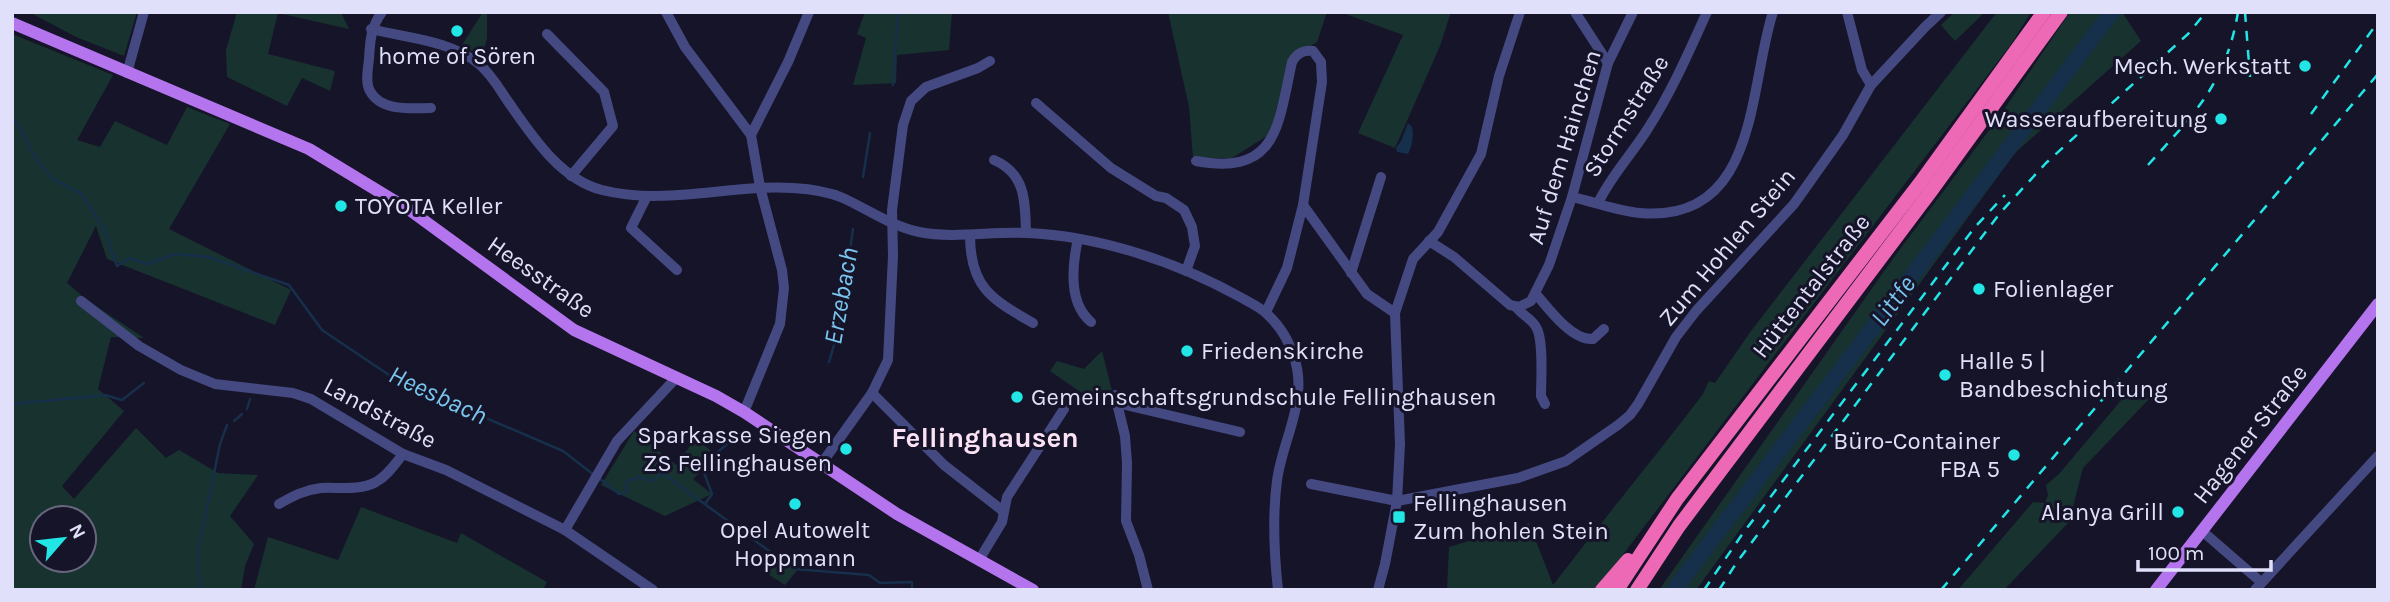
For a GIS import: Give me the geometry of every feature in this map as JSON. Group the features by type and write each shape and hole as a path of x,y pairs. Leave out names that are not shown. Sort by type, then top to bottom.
{"highway":[{"name":"Hüttentalstraße","path":"1617,590 1677,499 1920,183 2044,12"},
{"name":"Hüttentalstraße","path":"1637,590 1679,526 2061,12"},
{"path":"1602,590 1677,499"},
{"path":"1648,590 1679,526"}],"main road":[{"name":"Heesstraße","path":"12,23 309,149 411,211 574,330 677,377 744,412 897,514 1033,590"},
{"name":"Hagener Straße","path":"2156,590 2376,310"}],"street":[{"path":"127,73 144,12"},
{"path":"382,12 371,29 367,77 369,91 396,108 431,107"},
{"path":"666,12 685,47 751,135 760,187 782,270 783,306 777,334 744,412"},
{"path":"751,135 788,62 809,12"},
{"path":"1378,590 1397,501 1400,444 1395,313 1413,259 1438,232 1481,155 1499,76 1520,12"},
{"path":"1575,12 1608,63"},
{"name":"Auf dem Hainchen","path":"1536,294 1572,197 1608,63 1633,12"},
{"name":"Stormstraße","path":"1598,203 1606,187 1664,103 1707,12"},
{"path":"1572,197 1639,213 1658,214 1682,209 1713,191 1730,174 1747,133 1765,37 1773,12"},
{"path":"1847,12 1862,71 1871,85"},
{"name":"Zum Hohlen Stein","path":"1397,501 1518,478 1552,467 1583,452 1630,415 1676,337 1696,311 1794,204 1843,135 1871,85 1941,12"},
{"path":"371,29 440,45 461,53 480,65 526,127 571,176 601,190 648,196 760,187 828,193 892,224 921,232 970,235 1026,233 1078,239 1121,249 1186,271 1266,312 1284,334 1295,359 1299,381 1298,398 1277,477 1272,534 1278,590"},
{"path":"547,34 604,92 613,125 571,176"},
{"path":"1196,162 1228,166 1260,152 1270,143 1279,122 1292,62 1305,50 1313,51 1321,62 1322,82 1303,205 1287,268 1266,312"},
{"path":"822,463 872,393 888,360 892,210 903,125 911,101 926,87 990,61"},
{"path":"1036,103 1111,167 1156,196 1166,198 1184,210 1192,227 1195,246 1186,271"},
{"path":"994,160 1008,166 1020,184 1024,196 1026,233"},
{"path":"1351,273 1381,177"},
{"path":"648,196 631,228 677,270"},
{"path":"1303,205 1367,294 1395,313"},
{"path":"970,235 970,261 981,284 1007,308 1033,323"},
{"path":"1078,239 1073,261 1075,293 1080,310 1091,323"},
{"path":"1429,242 1454,257 1516,307 1536,327 1540,338 1541,396 1545,404"},
{"path":"1516,307 1529,303 1536,294 1555,316 1579,337 1593,339 1604,329"},
{"name":"Landstraße","path":"81,300 139,346 181,370 215,384 293,393 311,399 403,454 446,470 565,530 653,590"},
{"path":"565,530 617,441 677,377"},
{"path":"872,393 944,465 1003,511"},
{"path":"1148,590 1126,521 1125,436 1116,399 1240,432"},
{"path":"979,560 1002,522 1007,497 1063,410"},
{"path":"279,504 300,492 321,488 351,488 374,483 388,474 403,454"},
{"path":"2201,530 2258,586 2378,456"},
{"path":"1311,484 1397,501"}],"green space":[{"path":"29,12 137,12 124,56 76,37"},
{"path":"237,12 341,12 349,29 278,13 268,54 335,71 330,91 302,78 287,106 227,77 226,50"},
{"path":"483,12 487,12 487,38 482,57 462,45"},
{"path":"865,12 952,12 949,50 897,55 896,83 853,85 866,38 857,34"},
{"path":"1168,12 1327,12 1317,42 1301,52 1270,134 1232,158 1193,158 1189,107"},
{"path":"1340,12 1451,12 1440,46 1395,148 1358,133 1403,35"},
{"path":"1955,12 1985,12 1955,41 1941,25"},
{"path":"1997,12 2031,12 2012,43 1596,590 1447,590 1449,547 1529,523 1553,585 1703,394 1709,381 1715,383 1751,331"},
{"path":"2070,12 2122,12 2141,41 2015,153 1696,590 1659,590 1892,260 1999,117"},
{"path":"12,34 113,75 77,140 100,147 115,121 167,145 187,107 230,124 169,229 291,290 275,325 107,259 96,226 67,283 87,300 144,338 111,337 98,389 124,411 62,486 74,499 136,428 166,458 179,450 218,473 258,475 230,516 254,544 245,566 241,590 12,590"},
{"path":"1102,351 1112,391 1110,394 1095,395 1092,400 1050,371 1057,361 1084,369"},
{"path":"2134,385 2152,396 2083,468 2069,522 2004,590 1958,590 2033,502 2045,503 2048,495 2046,485 2059,474"},
{"path":"634,431 676,465 696,438 717,456 693,479 712,494 665,516 601,485"},
{"path":"361,507 457,543 461,533 547,582 543,590 254,590 268,537 338,560"},
{"path":"780,554 799,568 785,585 765,572"}],"water":[{"path":"1408,123 1413,134 1408,154 1397,152 1396,148"}],"waterway":[{"name":"Erzebach","path":"893,85 898,12"},
{"name":"Littfe","path":"1674,590 2112,12"},
{"name":"Heesbach","path":"12,118 36,159 53,179 82,194 104,230 117,266 130,258 147,264 175,254 209,257 289,285 322,330 395,379 563,451 594,475"},
{"name":"Erzebach","path":"863,177 870,133"},
{"name":"Erzebach","path":"829,362 839,328 853,229"},
{"path":"12,404 105,395 122,400 144,383"},
{"path":"247,409 250,399"},
{"path":"234,421 242,414"},
{"path":"200,590 198,552 220,444 227,425"},
{"name":"Erzebach","path":"705,504 712,494 703,470 706,462 745,429"},
{"name":"Heesbach","path":"600,479 619,494 626,493 627,481 639,477 652,481 662,473 794,569 869,575 880,583 912,582 912,590"}],"railway":[{"path":"1719,590 1737,562 2000,213 2046,163 2188,34 2206,12"},
{"path":"2148,165 2206,96 2225,59 2238,12"},
{"path":"2245,12 2250,77"},
{"path":"2311,114 2378,22"},
{"path":"1941,590 2378,74"},
{"path":"1704,590 1741,536 1975,227 2005,195"}],"place":[{"name":"home of Sören","path":"457,31"},
{"name":"Mech. Werkstatt","path":"2305,66"},
{"name":"Wasseraufbereitung","path":"2221,119"},
{"name":"TOYOTA Keller","path":"341,206"},
{"name":"Folienlager","path":"1979,289"},
{"name":"Friedenskirche","path":"1187,351"},
{"name":"Halle 5 | Bandbeschichtung","path":"1945,375"},
{"name":"Gemeinschaftsgrundschule Fellinghausen","path":"1017,397"},
{"name":"Sparkasse Siegen ZS Fellinghausen","path":"846,449"},
{"name":"Büro-Container FBA 5","path":"2014,455"},
{"name":"Opel Autowelt Hoppmann","path":"795,504"},
{"name":"Alanya Grill","path":"2178,512"},
{"name":"Fellinghausen Zum hohlen Stein","path":"1399,517"}],"district":[{"name":"Fellinghausen","path":"985,437"}]}
